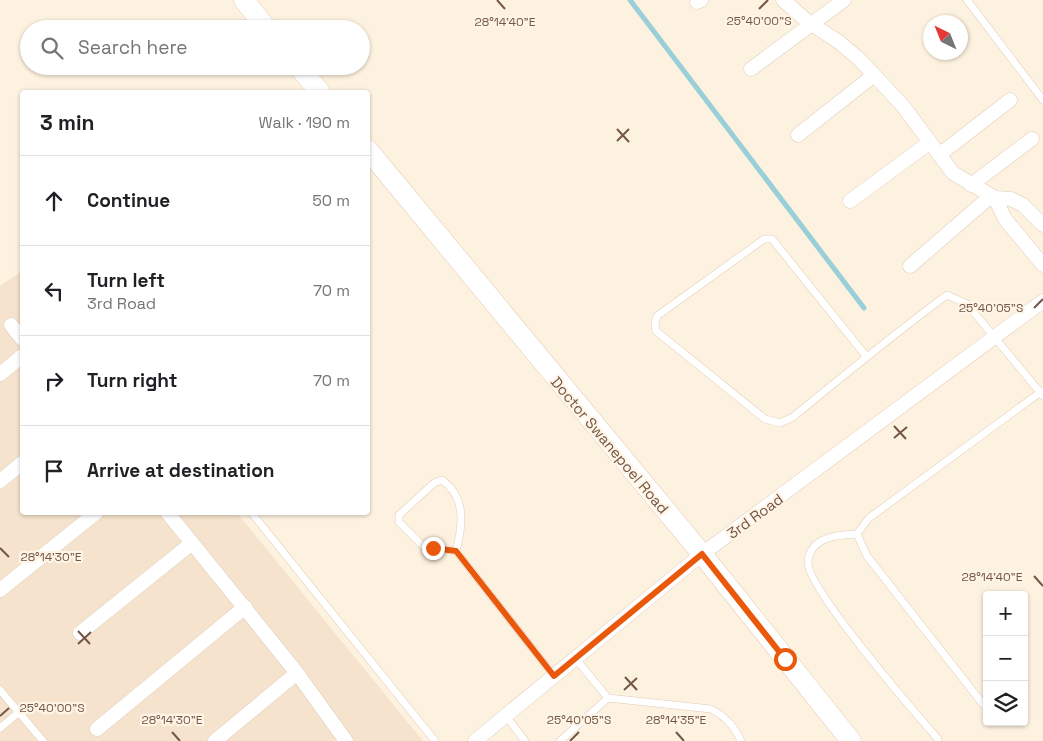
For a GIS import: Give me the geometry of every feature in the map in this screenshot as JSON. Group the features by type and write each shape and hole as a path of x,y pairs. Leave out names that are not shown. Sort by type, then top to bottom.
{"main road":[{"path":"244,0 260,20"},
{"path":"306,75 318,90"},
{"name":"Doctor Swanepoel Road","path":"370,152 702,554 851,741"}],"street":[{"path":"782,0 811,24 838,42 874,75 903,106 953,173 993,197 1011,199 1023,204 1043,225"},
{"path":"751,69 844,0"},
{"path":"798,135 874,75"},
{"path":"939,155 1010,100"},
{"path":"971,185 1032,139"},
{"path":"850,201 929,143"},
{"path":"993,197 1005,219 1043,265"},
{"path":"910,266 993,197"},
{"name":"3rd Road","path":"475,741 702,554 1043,302"},
{"path":"11,325 20,337"},
{"path":"0,374 20,358"},
{"path":"0,481 20,465"},
{"path":"0,590 92,515"},
{"path":"169,515 297,673 346,741"},
{"path":"80,634 192,543"},
{"path":"97,729 245,608"},
{"path":"215,741 297,673"}],"lane":[{"path":"968,0 1043,100"},
{"path":"857,534 869,518 1042,393 967,304 947,295 866,356 793,417 780,423 765,419 656,331 655,323 657,316 764,239 772,239 866,356"},
{"path":"456,551 461,517 459,500 454,488 442,480 434,483 399,515 399,522 423,546 456,551 554,676"},
{"path":"253,515 435,741"},
{"path":"857,534 867,556 983,704"},
{"path":"857,534 834,535 821,540 808,560 808,570 836,615 938,739"},
{"path":"574,658 608,698 711,710 722,715 734,727 741,741"},
{"path":"0,690 43,741"},
{"path":"560,741 608,698"},
{"path":"0,728 20,712"},
{"path":"506,716 525,741"}],"shaded area":[{"path":"20,272 20,515 239,515 423,741 0,741 0,286"}],"waterway":[{"path":"630,0 864,308"}],"route":[{"path":"433,548 456,551 554,676 702,554 785,659"}]}
